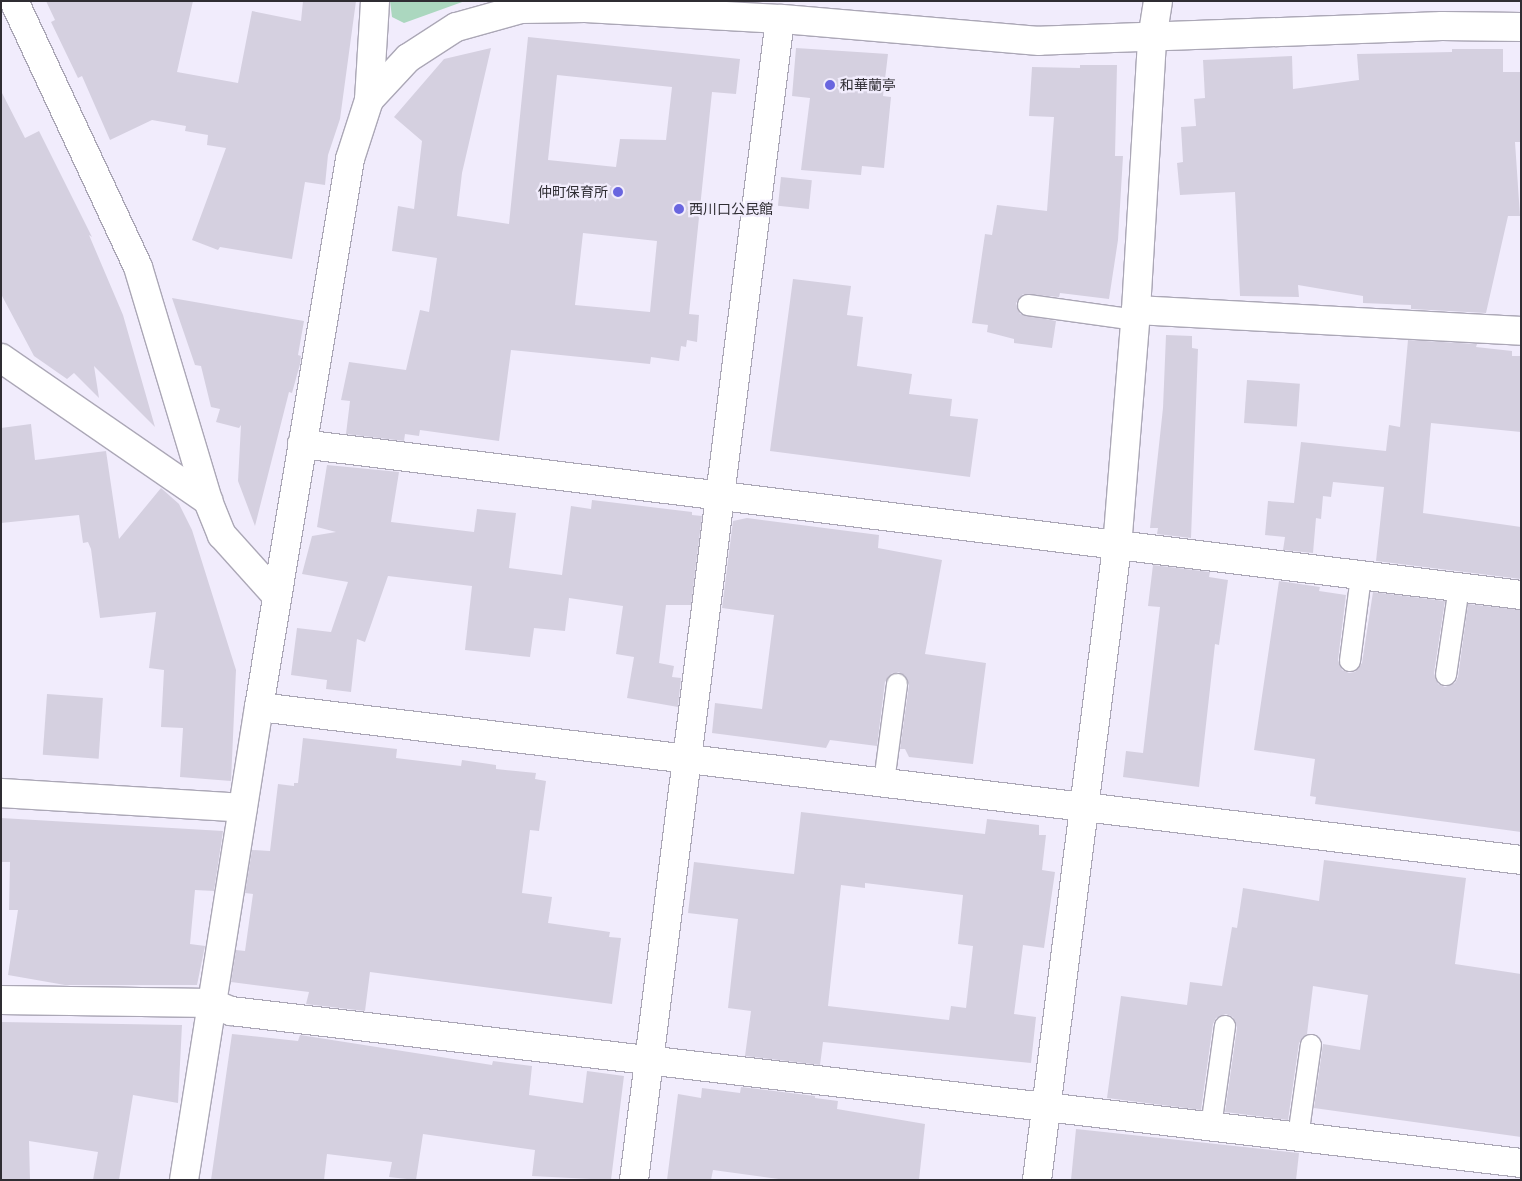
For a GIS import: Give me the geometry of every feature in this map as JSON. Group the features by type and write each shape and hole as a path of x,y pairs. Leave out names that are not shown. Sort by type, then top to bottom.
{"street":[{"path":"14,1 138,267 208,502 222,536 275,594"},
{"path":"184,1180 259,707 275,594 350,159 369,100 375,1"},
{"path":"1037,1180 1086,806 1117,547 1136,315 1152,39 1158,1"},
{"path":"369,100 408,58 456,27 516,5 585,8 742,9 780,19 1039,42 1442,26 1521,27"},
{"path":"634,1180 780,19"},
{"path":"1136,315 1521,331"},
{"path":"1,358 208,502"},
{"path":"302,444 1117,547 1521,595"},
{"path":"259,707 1521,860"},
{"path":"1,793 243,808"},
{"path":"1,1000 211,1003 232,1011 1521,1163"}],"lane":[{"path":"1028,305 1136,315"},
{"path":"1350,661 1361,576"},
{"path":"1446,675 1459,587"},
{"path":"884,782 897,684"},
{"path":"1211,1127 1225,1026"},
{"path":"1298,1137 1312,1045"}],"green space":[{"path":"390,1 465,1 404,23 392,17"}],"building":[{"path":"46,1 193,1 177,72 238,83 252,11 301,21 303,1 356,1 340,119 328,155 325,185 305,182 292,259 220,247 218,250 192,240 226,148 207,145 208,135 185,131 186,126 152,120 110,140 82,76 78,78 51,22 55,20"},
{"path":"528,37 740,59 736,94 712,92 689,314 699,315 697,342 687,340 686,347 681,346 679,361 651,357 650,364 511,350 499,441 420,430 419,436 405,434 404,441 346,434 350,401 341,400 349,362 406,370 420,310 429,312 437,258 392,251 398,206 414,209 422,141 394,117 444,59 491,48 462,173 457,216 509,224","holes":["557,75 672,87 666,140 620,139 616,167 548,160","583,233 657,241 650,312 575,305"]},
{"path":"796,48 888,54 883,96 891,97 884,168 862,166 861,175 801,170 810,98 792,96"},
{"path":"1452,49 1503,49 1503,72 1521,72 1521,142 1515,142 1520,216 1508,216 1486,313 1411,309 1411,305 1363,303 1363,296 1298,285 1299,297 1240,296 1235,192 1180,195 1177,163 1183,162 1181,127 1196,126 1194,99 1205,98 1203,60 1292,56 1293,89 1359,80 1357,54 1452,52"},
{"path":"1080,65 1117,65 1115,156 1123,156 1118,240 1109,299 1060,293 1059,297 1023,294 1016,303 1020,314 1056,321 1052,348 1014,343 1014,339 987,332 988,325 972,323 985,234 992,235 997,205 1047,211 1054,117 1029,116 1032,67 1080,68"},
{"path":"1,91 25,138 39,131 92,237 89,235 123,315 155,427 94,366 99,398 74,373 67,379 34,356 1,294"},
{"path":"781,177 812,180 809,209 778,206"},
{"path":"793,279 851,286 847,315 863,317 857,366 912,374 909,394 952,399 950,416 978,419 970,477 770,451"},
{"path":"172,298 304,321 298,355 301,356 300,364 292,393 289,392 255,526 238,481 241,425 239,428 216,422 220,409 211,407 201,366 195,365"},
{"path":"1166,335 1192,336 1192,348 1198,349 1191,538 1157,534 1158,528 1150,528 1163,408"},
{"path":"1408,340 1477,344 1476,347 1512,351 1512,356 1521,356 1521,432 1431,423 1423,513 1521,527 1521,579 1376,561 1384,487 1333,482 1331,497 1323,496 1321,519 1316,518 1313,553 1283,550 1285,537 1265,535 1268,501 1294,503 1301,442 1386,451 1389,425 1400,427"},
{"path":"1247,380 1300,384 1297,427 1244,423"},
{"path":"31,424 35,460 106,451 119,539 161,488 179,504 192,530 236,670 231,781 180,777 183,728 161,727 164,670 149,668 156,612 100,618 91,549 88,542 83,543 79,515 1,523 1,428"},
{"path":"327,465 399,472 391,522 474,532 477,509 516,513 509,568 562,575 571,506 591,509 592,500 692,512 692,515 702,516 691,605 666,605 659,663 674,666 672,677 681,678 678,707 627,698 634,657 616,654 623,606 569,598 565,631 534,628 530,657 465,650 472,586 388,576 365,642 357,639 351,692 326,689 327,680 291,675 297,628 331,632 348,582 302,574 312,536 336,532 317,527"},
{"path":"747,518 879,535 878,548 942,560 925,654 986,663 973,764 909,757 905,749 900,749 909,685 905,675 898,672 892,673 885,682 877,746 830,740 826,748 712,733 715,703 762,709 774,615 722,608 733,521"},
{"path":"1153,565 1210,572 1209,577 1228,580 1219,645 1215,644 1199,787 1123,777 1126,751 1143,753 1160,607 1148,606"},
{"path":"1279,581 1320,587 1319,591 1346,595 1338,660 1342,670 1349,673 1355,672 1362,663 1373,592 1445,601 1434,673 1438,684 1445,687 1455,683 1458,677 1468,604 1521,610 1521,832 1315,804 1316,797 1310,796 1315,759 1254,750"},
{"path":"47,694 103,698 99,759 43,755"},
{"path":"303,738 397,749 396,758 461,766 462,760 496,765 496,769 536,773 535,779 546,781 539,831 530,830 522,893 552,897 548,923 610,932 609,937 621,938 612,1004 370,972 365,1011 306,1004 309,992 231,982 236,950 245,951 253,894 245,893 252,850 270,851 278,784 294,786 294,783 298,783"},
{"path":"801,812 985,834 987,819 1039,825 1039,835 1046,835 1042,870 1055,872 1044,948 1023,945 1014,1014 1036,1017 1031,1063 823,1042 820,1065 745,1056 751,1011 728,1008 738,919 688,913 694,862 794,874","holes":["865,883 963,895 958,944 973,946 966,1008 951,1006 949,1020 828,1006 841,885 865,888"]},
{"path":"1,818 223,831 214,891 195,890 190,944 205,946 197,985 65,985 8,975 18,910 9,910 10,862 1,862"},
{"path":"1324,860 1466,878 1455,964 1521,974 1521,1137 1314,1108 1323,1044 1360,1050 1368,995 1313,986 1307,1034 1299,1043 1288,1120 1225,1112 1237,1028 1233,1017 1226,1014 1216,1018 1213,1024 1201,1110 1107,1098 1121,996 1187,1005 1190,982 1222,986 1232,927 1237,928 1243,888 1319,901"},
{"path":"1,1022 182,1025 178,1103 133,1095 119,1180 93,1180 98,1152 29,1141 30,1180 1,1180"},
{"path":"232,1034 298,1041 300,1035 492,1065 493,1061 532,1066 529,1095 583,1103 587,1071 624,1076 611,1180 532,1176 535,1150 423,1134 416,1180 389,1177 392,1162 327,1154 324,1180 211,1180"},
{"path":"741,1087 815,1096 815,1098 838,1101 837,1109 925,1124 919,1180 786,1180 713,1170 711,1180 667,1180 678,1094 701,1098 702,1088 740,1093"},
{"path":"1076,1129 1299,1153 1296,1180 1071,1180"}],"place":[{"name":"和華蘭亭","path":"830,85"},
{"name":"仲町保育所","path":"618,192"},
{"name":"西川口公民館","path":"679,209"}]}
